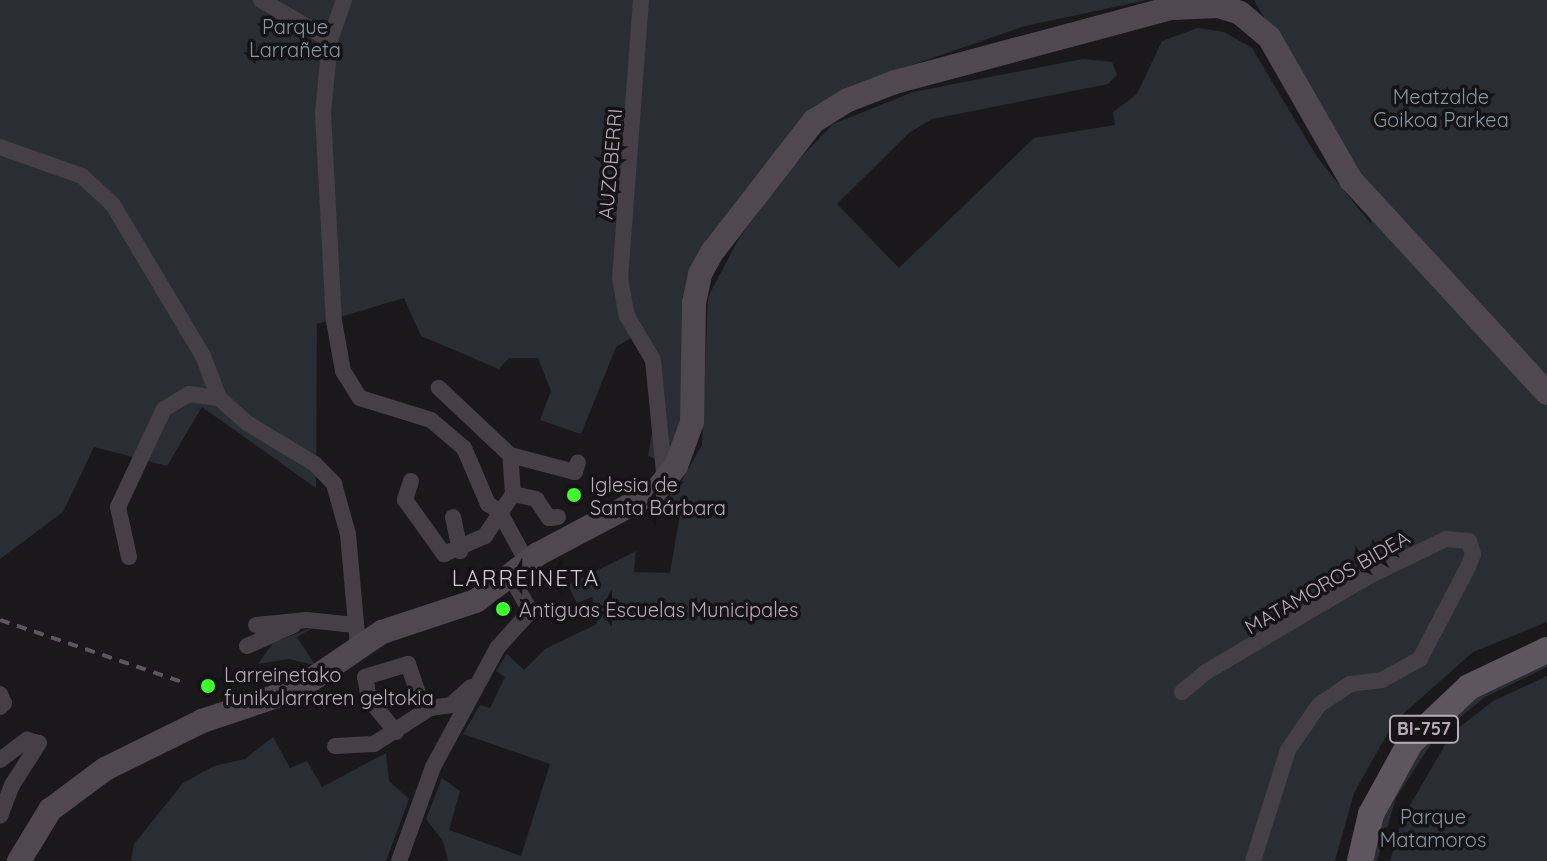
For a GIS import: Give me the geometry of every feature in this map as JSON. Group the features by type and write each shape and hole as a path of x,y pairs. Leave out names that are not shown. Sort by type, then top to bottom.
{"main road":[{"name":"BI-757","path":"1360,861 1371,814 1410,743 1469,687 1547,650"}],"street":[{"path":"261,0 330,40"},
{"path":"344,0 330,40 323,113 338,350 343,371 360,398 431,420 473,460"},
{"name":"AUZOBERRI","path":"641,0 620,278 631,322 653,360 665,482"},
{"path":"256,625 307,620 356,636 382,632 476,601 519,570 630,509 665,482 692,422 694,303 700,274 713,251 814,121 867,92 1128,18 1199,5 1229,9 1257,23 1351,180 1547,393"},
{"path":"0,147 82,176 113,205 203,356 219,398 247,423 315,464 334,484 348,534 356,636"},
{"path":"439,388 510,455 575,472 578,462"},
{"path":"129,557 118,507 164,409 189,394 219,398"},
{"path":"399,861 433,767 498,647 526,616 528,607 499,511 488,504 473,460 463,422 468,414"},
{"path":"411,481 405,500 409,516 438,551 460,551 485,536 513,494 510,455"},
{"path":"513,494 536,499 549,518 558,517"},
{"path":"453,517 460,551"},
{"name":"MATAMOROS BIDEA","path":"1182,692 1206,672 1371,575 1446,539 1464,538 1472,547 1460,587 1420,659 1382,680 1350,684 1319,705 1288,750 1253,861"},
{"path":"247,646 307,620"},
{"path":"19,861 50,810 79,785 159,741 242,706 298,689 356,636"},
{"path":"396,732 369,699 365,677 408,664 424,711"},
{"path":"335,746 362,747 396,732 424,711 451,705 478,687"},
{"path":"0,694 4,703 0,707"},
{"path":"0,760 27,740 39,743 12,785 0,816"}],"green space":[{"name":"Parque Larrañeta","path":"0,0 1147,0 1025,26 845,88 813,109 715,233 687,402 666,463 648,456 653,427 645,356 633,337 616,347 581,434 540,420 551,391 538,358 509,358 499,369 421,336 404,298 317,324 316,488 202,407 167,466 94,447 63,512 0,559"},
{"name":"Meatzalde Goikoa Parkea","path":"1254,0 1547,0 1547,622 1473,652 1394,722 1354,793 1335,861 448,861 443,841 426,819 442,778 460,791 449,830 521,856 550,764 463,734 480,705 490,708 505,677 496,671 507,654 524,670 545,649 597,624 592,597 577,603 568,585 636,551 634,572 670,573 680,514 648,513 675,492 702,445 708,297 738,240 789,170 833,124 913,92 1083,59 1112,62 1117,75 1108,84 932,119 909,133 837,204 899,268 1034,138 1115,125 1113,112 1137,94 1162,41 1198,28 1224,32 1252,48 1317,157 1371,224 1373,192 1333,137"},
{"path":"316,626 297,637 315,665 289,659 258,664 273,643"},
{"path":"1547,659 1547,667 1485,697 1434,739 1396,798 1377,861 1370,861 1384,810 1412,757 1481,691"},
{"name":"Parque Matamoros","path":"1547,676 1547,861 1390,861 1402,819 1452,733 1493,701"},
{"path":"273,737 290,768 307,761 322,787 386,753 389,781 409,799 386,861 131,861 134,844 183,783 214,766 245,759"}],"railway":[{"path":"0,620 182,682"}],"place":[{"name":"Iglesia de Santa Bárbara","path":"574,495"},
{"name":"Antiguas Escuelas Municipales","path":"503,609"},
{"name":"Larreinetako funikularraren geltokia","path":"208,686"}],"district":[{"name":"LARREINETA","path":"526,579"}]}
